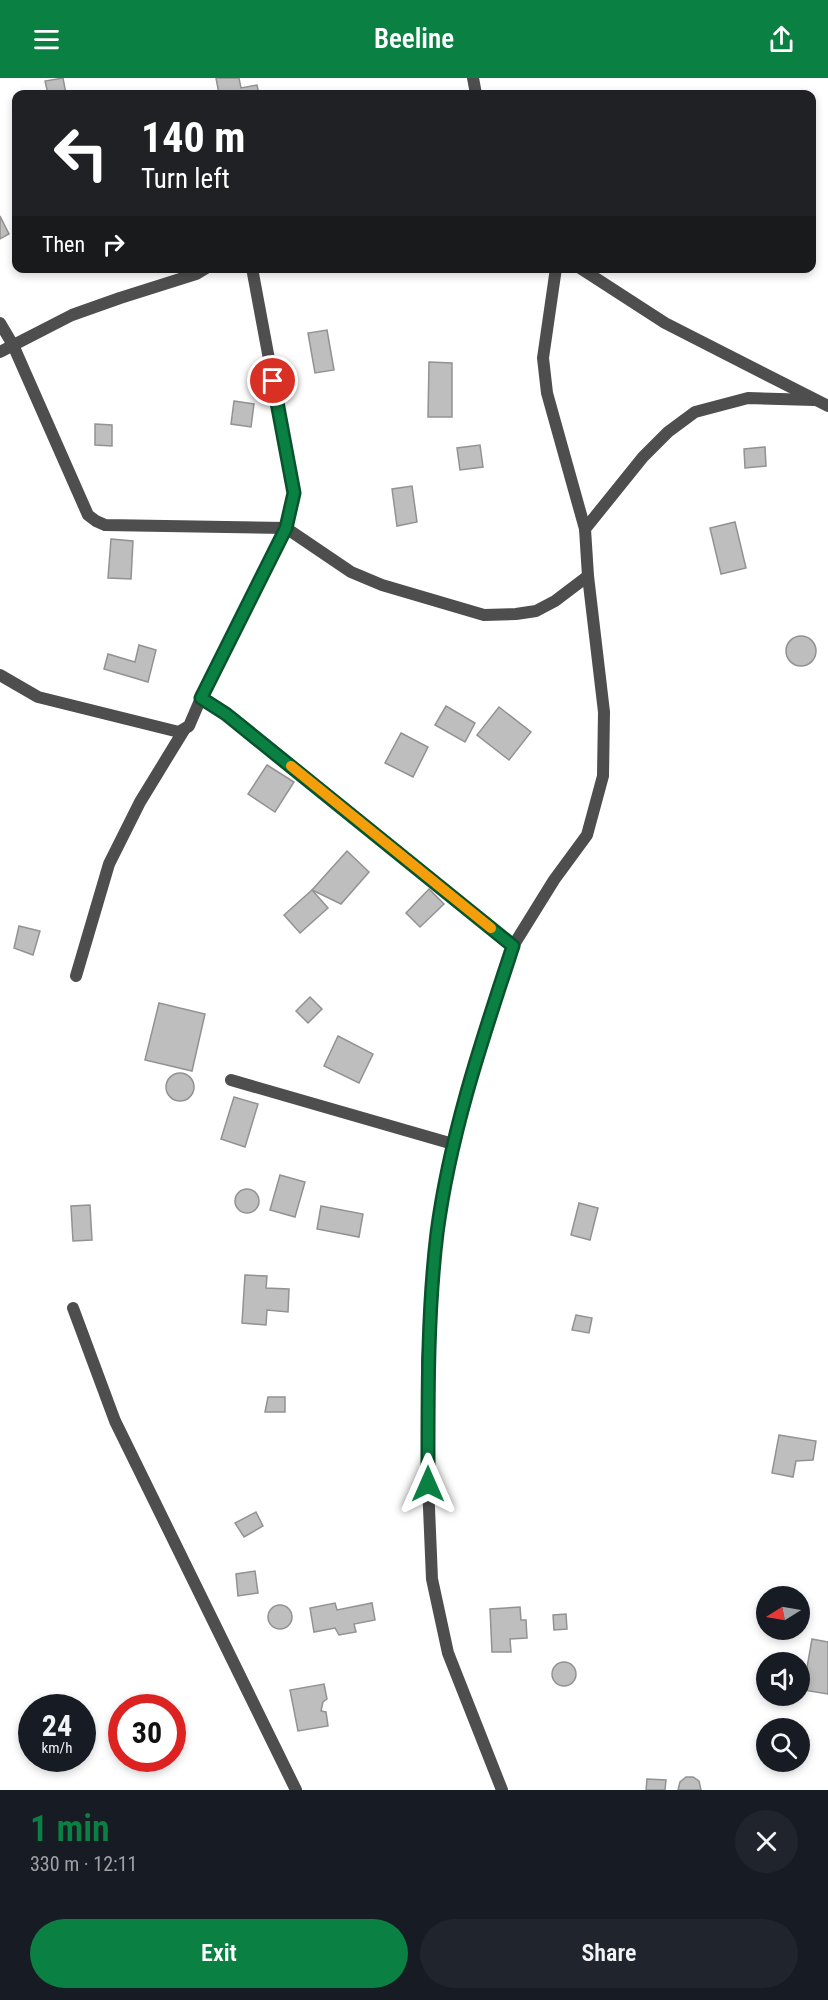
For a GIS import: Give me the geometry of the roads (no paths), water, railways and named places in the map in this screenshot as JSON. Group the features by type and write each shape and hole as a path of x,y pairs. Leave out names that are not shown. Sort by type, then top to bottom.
{"street":[{"path":"0,352 47,330 72,315 198,273"},
{"path":"76,976 109,864 140,802 184,730 189,726 286,528 294,493 253,273"},
{"path":"502,1790 448,1653 432,1579 428,1484 427,1363 437,1232 453,1144 470,1079 513,946 554,880 587,835 603,776 604,712 588,576 585,529 547,393 543,358 555,273"},
{"path":"588,273 665,323 828,406"},
{"path":"0,323 13,345 88,514 105,525 286,528 351,572 382,585 483,615 536,611 555,601 588,576"},
{"path":"585,529 643,457 668,432 695,412 748,398 814,400"},
{"path":"0,675 38,697 179,732 184,730"},
{"path":"201,698 226,714 513,946"},
{"path":"231,1080 453,1144"},
{"path":"73,1308 115,1421 296,1790"}]}
